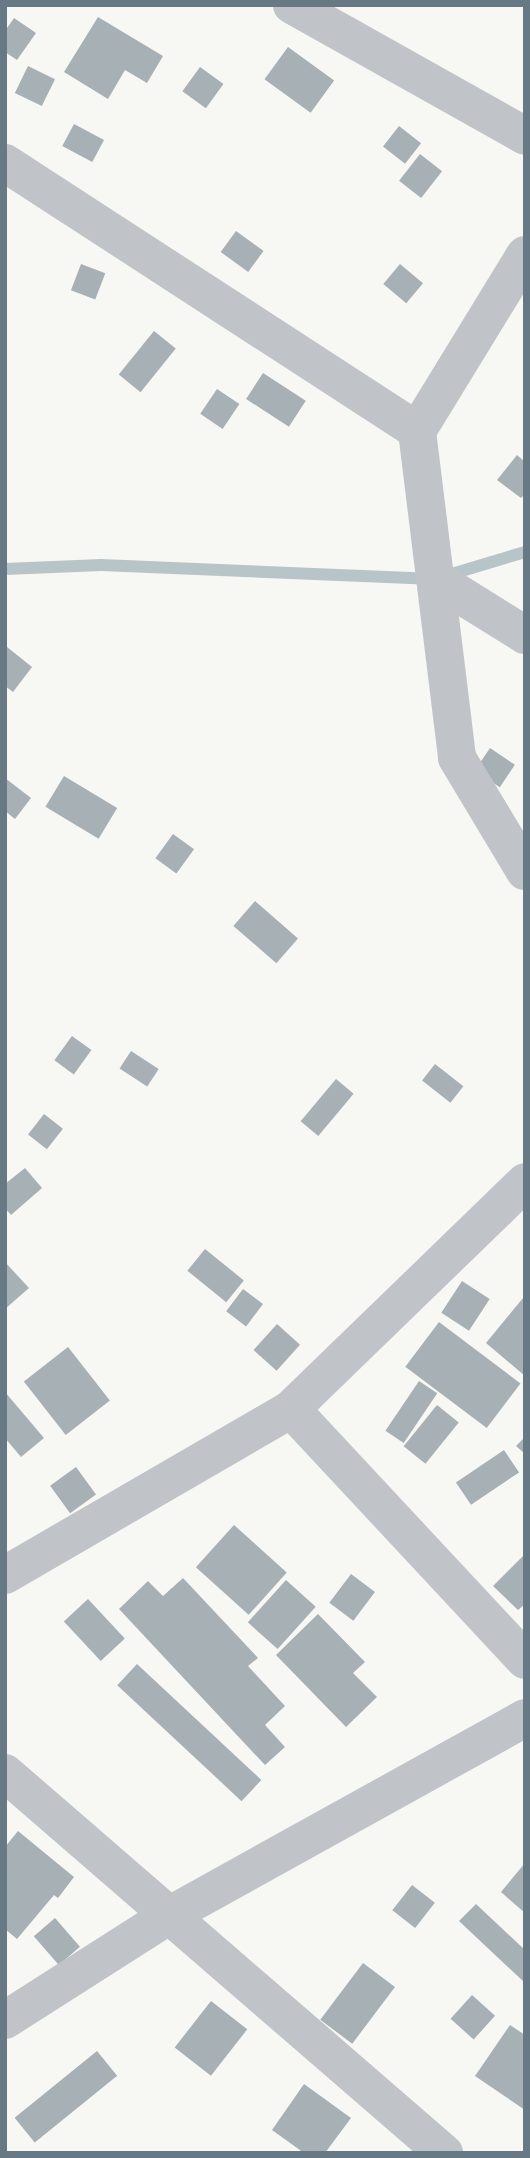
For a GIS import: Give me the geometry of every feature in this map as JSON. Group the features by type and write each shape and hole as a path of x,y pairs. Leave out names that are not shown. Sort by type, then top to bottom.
{"street":[{"path":"292,5 525,136"},
{"path":"5,163 417,431"},
{"path":"525,255 417,431 457,758 525,871"},
{"path":"435,579 525,635"},
{"path":"5,1575 291,1409 525,1182"},
{"path":"291,1409 525,1660"},
{"path":"5,2020 168,1916 525,1718"},
{"path":"5,1773 444,2153"}],"building":[{"path":"98,17 163,56 147,83 125,70 108,99 64,72"},
{"path":"14,18 36,33 17,60 5,52 5,31"},
{"path":"288,47 334,81 311,113 264,79"},
{"path":"28,66 55,79 42,106 15,93"},
{"path":"200,67 223,84 206,108 182,91"},
{"path":"74,124 104,140 92,162 62,146"},
{"path":"399,126 421,143 405,164 383,146"},
{"path":"420,154 442,171 421,198 399,181"},
{"path":"236,231 264,251 248,272 221,252"},
{"path":"81,264 105,273 95,299 71,290"},
{"path":"400,264 423,283 406,303 383,284"},
{"path":"154,331 176,349 141,392 119,375"},
{"path":"263,373 306,401 289,427 246,399"},
{"path":"217,389 239,404 223,429 200,414"},
{"path":"517,455 525,462 525,494 521,498 497,480"},
{"path":"7,647 32,667 13,692 5,686"},
{"path":"490,748 515,765 500,787 475,770"},
{"path":"64,776 117,808 99,839 45,807"},
{"path":"5,778 31,798 15,819 5,811"},
{"path":"173,834 194,849 176,874 155,858"},
{"path":"255,901 298,938 276,963 233,926"},
{"path":"72,1036 91,1050 74,1074 54,1060"},
{"path":"131,1051 159,1069 147,1087 120,1069"},
{"path":"435,1064 463,1086 450,1103 422,1081"},
{"path":"336,1079 354,1094 318,1136 301,1121"},
{"path":"44,1114 63,1129 47,1149 28,1134"},
{"path":"25,1168 42,1188 11,1215 5,1208 5,1184"},
{"path":"205,1249 244,1280 226,1302 187,1271"},
{"path":"5,1262 29,1288 5,1309"},
{"path":"462,1281 490,1299 469,1331 441,1313"},
{"path":"243,1289 263,1304 246,1326 226,1311"},
{"path":"523,1298 525,1299 525,1376 486,1343"},
{"path":"439,1322 520,1383 487,1428 405,1367"},
{"path":"277,1324 300,1345 277,1371 254,1350"},
{"path":"68,1347 110,1401 66,1435 24,1381"},
{"path":"419,1381 437,1393 404,1443 385,1431"},
{"path":"5,1392 44,1438 21,1457 5,1438"},
{"path":"437,1405 459,1423 425,1464 404,1446"},
{"path":"525,1437 525,1454 516,1446"},
{"path":"504,1450 519,1472 471,1505 456,1482"},
{"path":"76,1467 96,1495 70,1513 50,1486"},
{"path":"234,1525 287,1573 249,1615 196,1567"},
{"path":"525,1554 525,1604 518,1610 493,1586"},
{"path":"351,1574 375,1592 353,1621 329,1603"},
{"path":"183,1578 258,1658 248,1666 285,1706 265,1725 285,1747 265,1765 119,1609 148,1581 163,1596"},
{"path":"286,1580 316,1607 278,1649 248,1622"},
{"path":"88,1599 125,1638 101,1661 64,1622"},
{"path":"318,1614 365,1662 353,1673 377,1697 346,1727 276,1655"},
{"path":"137,1664 261,1780 242,1801 117,1685"},
{"path":"18,1831 74,1877 58,1898 54,1895 17,1939 5,1929 5,1847"},
{"path":"525,1863 525,1913 501,1892"},
{"path":"412,1885 435,1903 415,1928 392,1910"},
{"path":"476,1904 525,1950 525,1983 459,1921"},
{"path":"55,1918 80,1947 59,1965 34,1936"},
{"path":"363,1963 395,1987 352,2044 320,2020"},
{"path":"472,1995 495,2016 474,2040 451,2019"},
{"path":"211,2001 247,2029 211,2076 175,2047"},
{"path":"510,2025 525,2035 525,2110 475,2076"},
{"path":"97,2051 117,2076 35,2143 15,2118"},
{"path":"304,2084 351,2118 325,2153 304,2153 272,2130"}],"waterway":[{"path":"5,569 101,565 435,579 525,552"}]}
